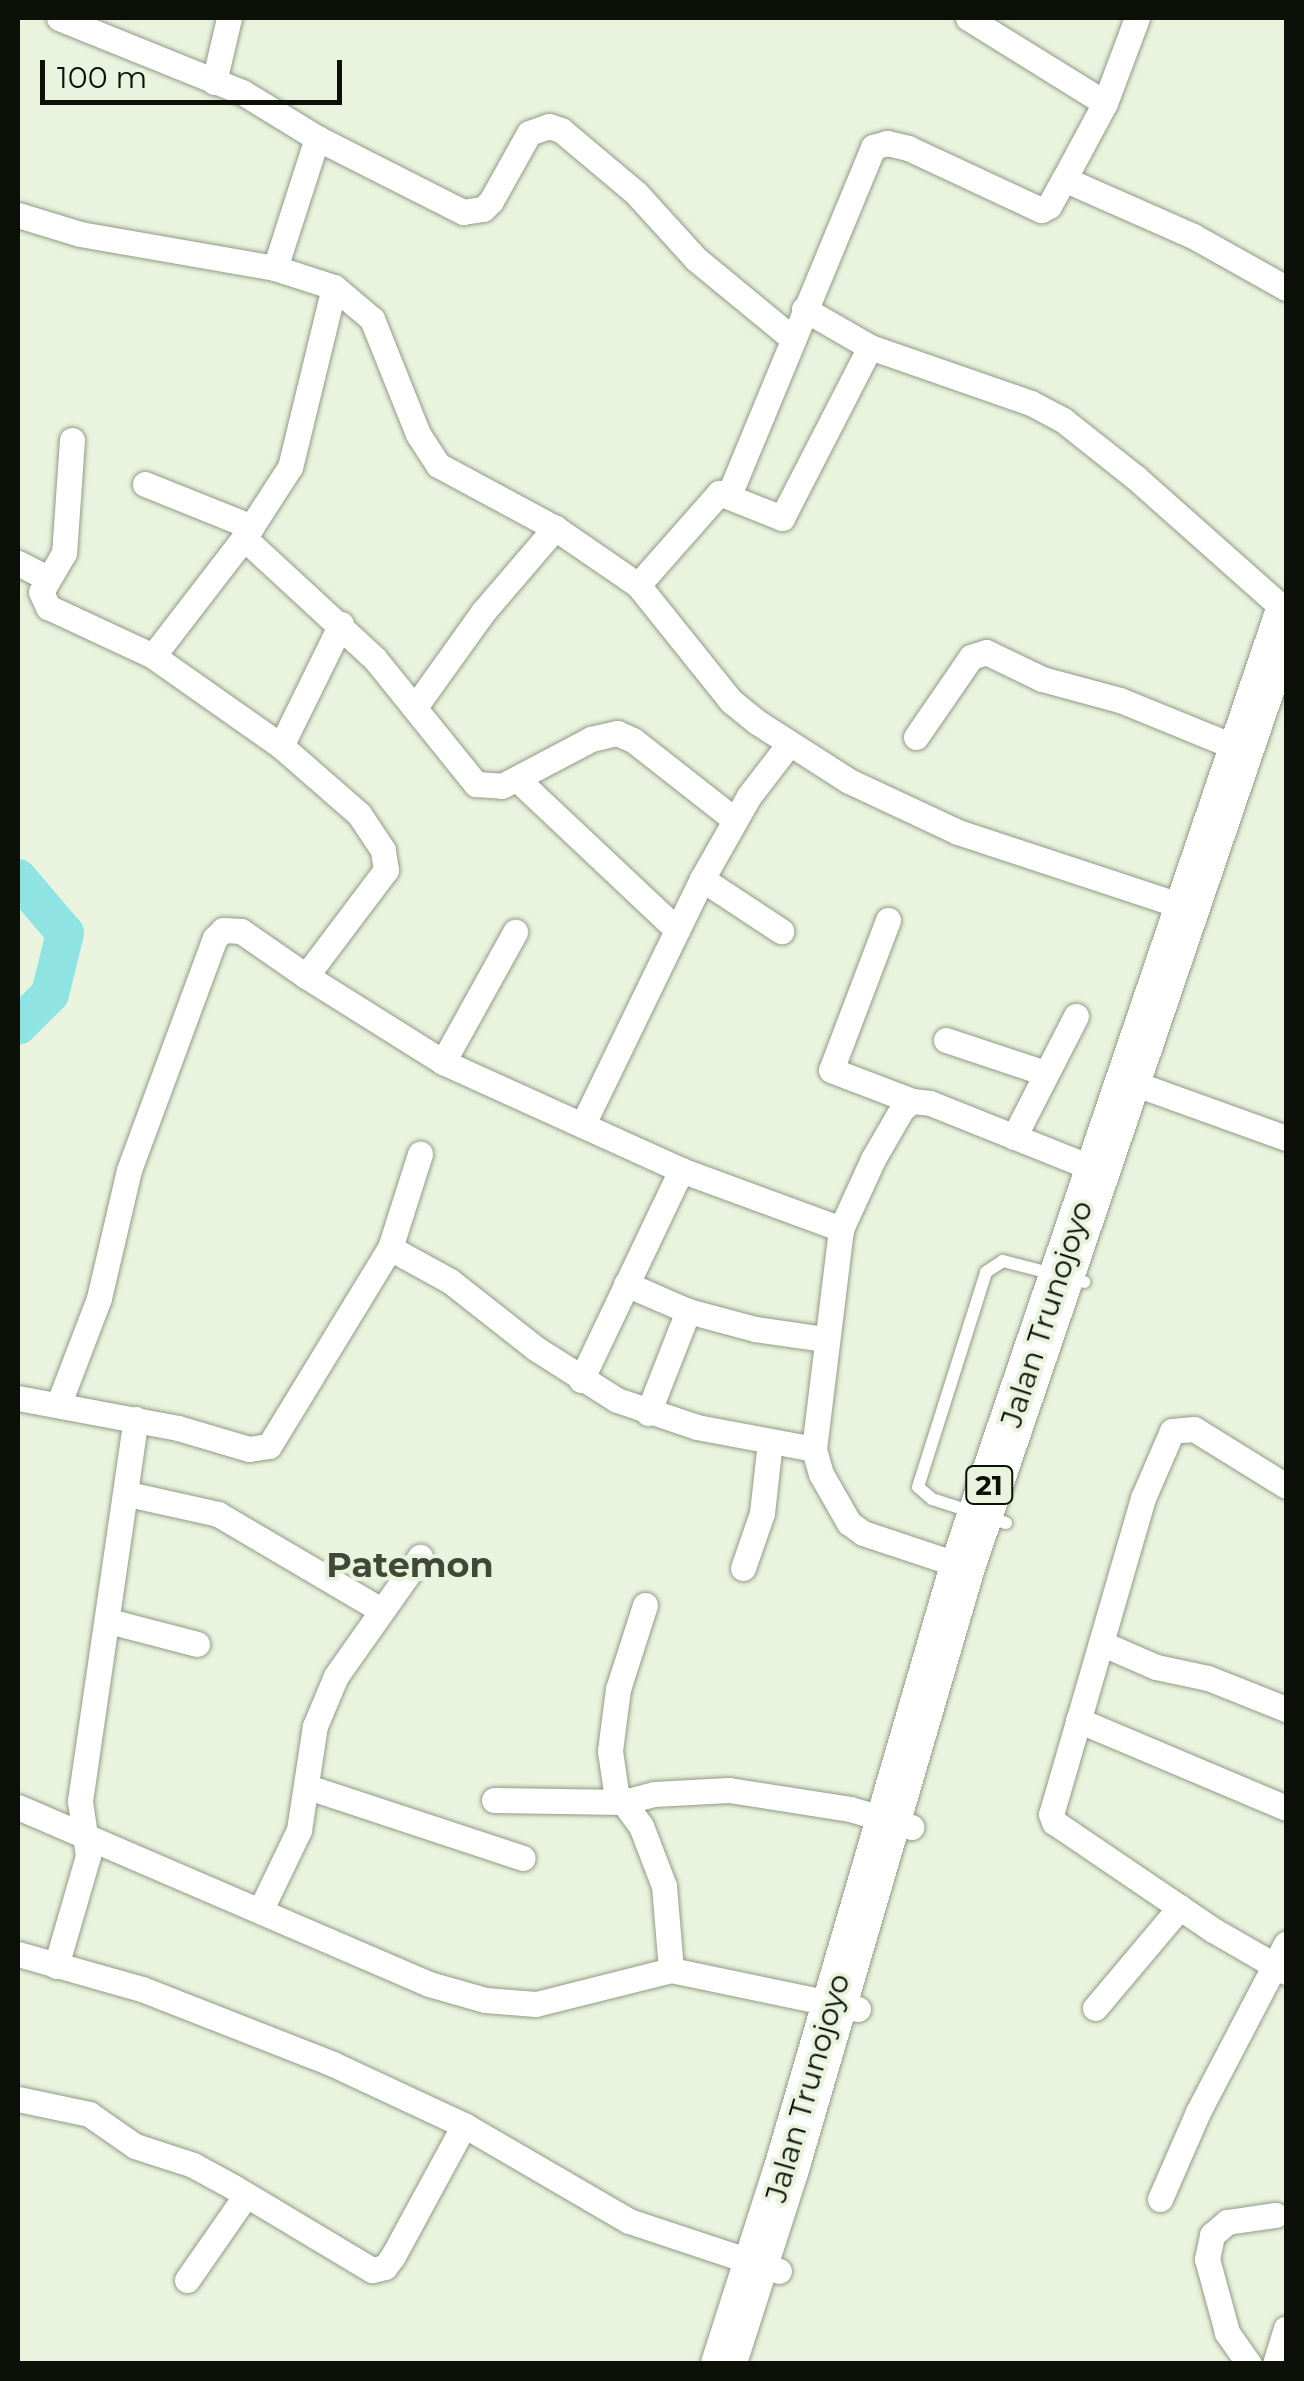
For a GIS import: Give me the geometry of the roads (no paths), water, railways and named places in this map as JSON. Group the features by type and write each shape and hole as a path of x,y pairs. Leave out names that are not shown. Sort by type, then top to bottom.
{"highway":[{"name":"Jalan Trunojoyo","path":"1072,1278 1095,1169 1138,1084 1185,906 1286,614"},
{"name":"Jalan Trunojoyo","path":"748,2364 767,2268 992,1519 1138,1084 1286,688"},
{"name":"Jalan Trunojoyo","path":"898,1822 962,1566 992,1519"},
{"name":"Jalan Trunojoyo","path":"722,2364 767,2268"}],"street":[{"path":"59,18 273,108 317,138 452,210 470,213 484,209 530,133 549,126 561,130 625,182 696,259 792,338"},
{"path":"214,82 229,18"},
{"path":"968,18 1105,103"},
{"path":"729,495 876,145 908,148 1041,210 1049,206 1105,103 1137,18"},
{"path":"274,268 317,138"},
{"path":"1064,178 1207,243 1286,288"},
{"path":"18,215 80,234 274,268 334,287 372,320 418,434 438,465 453,478 555,528 638,585 730,700 789,744 849,782 958,832 1185,906"},
{"path":"154,656 248,533 290,466 334,287"},
{"path":"804,309 870,347 986,386 1063,420 1136,476 1286,614"},
{"path":"638,585 716,496 729,495 782,518 870,347"},
{"path":"72,440 64,552 46,577 41,598 48,606 154,656 281,746 359,814 386,860 381,880 306,976"},
{"path":"146,484 248,533 341,624 476,784 496,788 592,740 617,733 632,740 735,820"},
{"path":"414,707 482,612 555,528"},
{"path":"18,563 46,577"},
{"path":"281,746 341,624"},
{"path":"916,737 971,658 986,652 1042,679 1092,690 1240,749"},
{"path":"583,1124 702,879 735,820 789,744"},
{"path":"518,779 677,930"},
{"path":"702,879 781,931"},
{"path":"888,920 831,1070 912,1102 930,1103 1095,1169"},
{"path":"59,1403 99,1298 129,1170 215,938 228,929 241,931 443,1062 681,1170 841,1230"},
{"path":"443,1062 515,932"},
{"path":"1014,1137 1076,1016"},
{"path":"946,1040 1045,1073"},
{"path":"1138,1084 1286,1138"},
{"path":"912,1102 902,1109 873,1159 841,1230 814,1450 820,1474 849,1523 863,1533 962,1566"},
{"path":"18,1398 136,1419 233,1446 258,1450 269,1446 390,1248 420,1154"},
{"path":"581,1380 681,1170"},
{"path":"390,1248 450,1281 581,1380 648,1413 814,1450"},
{"path":"626,1284 688,1312 755,1329 825,1339"},
{"path":"648,1413 688,1312"},
{"path":"56,1966 84,1876 86,1834 79,1816 80,1801 136,1419"},
{"path":"1160,2199 1198,2112 1282,1961 1180,1907 1052,1818 1143,1498 1172,1430 1194,1429 1286,1486"},
{"path":"743,1568 762,1513 770,1442"},
{"path":"128,1494 218,1514 380,1610"},
{"path":"261,1909 299,1830 315,1726 344,1662 420,1558"},
{"path":"645,1605 611,1719 612,1780 641,1826 664,1886 671,1970"},
{"path":"109,1621 198,1644"},
{"path":"1101,1643 1156,1668 1208,1678 1286,1709"},
{"path":"1078,1720 1286,1808"},
{"path":"308,1787 523,1858"},
{"path":"494,1800 624,1802 654,1794 729,1790 898,1822"},
{"path":"18,1806 430,1984 486,2000 536,2004 671,1970 844,2006"},
{"path":"1095,2008 1180,1907"},
{"path":"18,1954 214,2015 333,2064 464,2125 629,2220 767,2268"},
{"path":"18,2099 88,2114 135,2146 193,2165 359,2263 380,2270 394,2256 464,2125"},
{"path":"187,2280 246,2195"},
{"path":"1249,2364 1227,2332 1207,2259 1212,2235 1227,2222 1276,2215"},
{"path":"1275,2364 1286,2329"}],"lane":[{"path":"992,1519 932,1500 918,1488 986,1272 1003,1261 1072,1278"}],"waterway":[{"path":"18,878 65,933 50,994 18,1026"}],"district":[{"name":"Patemon","path":"410,1565"}]}
